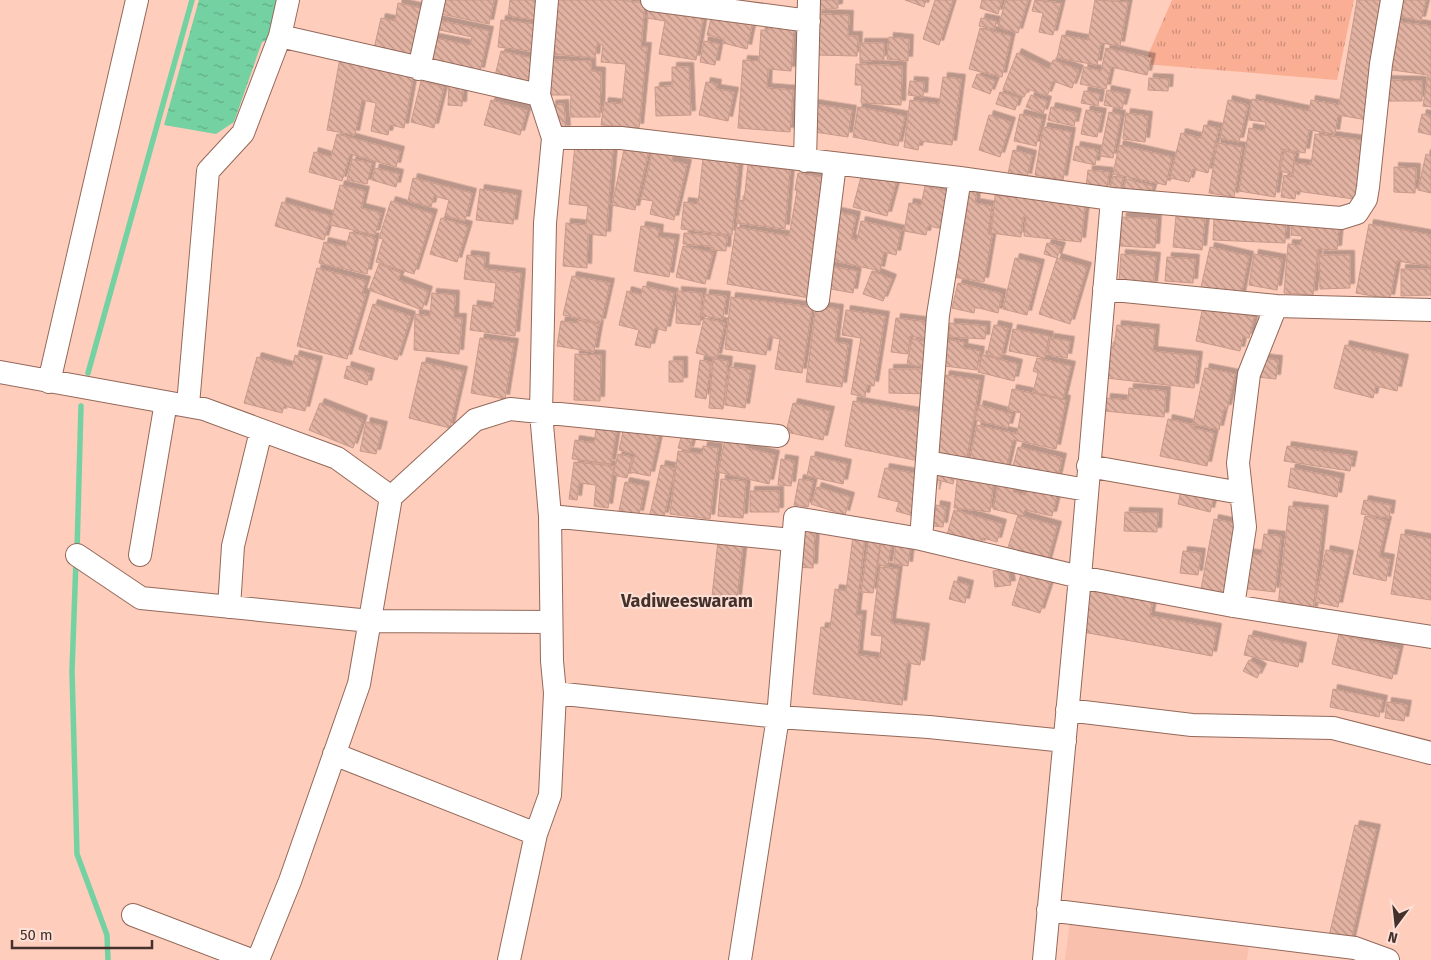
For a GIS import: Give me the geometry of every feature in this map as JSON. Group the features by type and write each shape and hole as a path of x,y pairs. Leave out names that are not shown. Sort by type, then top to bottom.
{"street":[{"path":"49,382 137,0"},
{"path":"140,555 177,404 208,171 243,133 280,36 288,0"},
{"path":"419,68 434,0"},
{"path":"509,960 536,834 550,795 555,693 551,622 550,516 541,413 545,223 552,138 539,95 547,0"},
{"path":"652,0 809,10 805,161"},
{"path":"552,138 622,138 960,178 1112,199 1341,218 1357,213 1366,199 1381,64 1392,0"},
{"path":"280,36 539,95"},
{"path":"818,300 835,164"},
{"path":"921,539 938,315 960,178"},
{"path":"1044,960 1080,577 1112,199"},
{"path":"1104,289 1276,306 1364,306 1431,310"},
{"path":"1233,606 1245,527 1238,462 1249,374 1276,306"},
{"path":"0,372 177,404 262,431 337,458 391,497"},
{"path":"258,960 290,881 359,684 391,497 475,420 510,409 778,436"},
{"path":"229,607 233,546 262,431"},
{"path":"927,462 1087,490"},
{"path":"1088,466 1241,493"},
{"path":"550,516 792,540"},
{"path":"740,960 778,717 795,518 921,539 1080,577 1233,606 1431,637"},
{"path":"77,556 141,598 370,621 551,622"},
{"path":"555,693 778,717 929,727 1065,741"},
{"path":"1068,710 1192,725 1333,728 1431,754"},
{"path":"334,754 536,834"},
{"path":"1048,910 1355,948 1388,960"},
{"path":"133,915 251,960"}],"shaded area":[{"path":"1070,922 1249,944 1247,960 1065,960"}],"green space":[{"path":"1172,0 1354,0 1337,80 1144,64"}],"water":[{"path":"199,0 281,0 273,38 262,42 234,122 216,134 164,125"}],"building":[{"path":"438,0 494,0 489,24 436,13"},
{"path":"510,0 539,0 536,20 508,16"},
{"path":"555,0 619,0 645,3 641,47 647,47 639,128 601,125 604,102 622,104 626,64 601,62 603,45 597,44 595,58 553,54"},
{"path":"812,0 838,0 838,8 813,11"},
{"path":"905,0 926,0 924,7"},
{"path":"935,0 953,0 939,45 923,39"},
{"path":"982,0 1002,0 998,14 980,8"},
{"path":"1006,0 1028,0 1018,33 998,27"},
{"path":"1035,0 1061,3 1053,35 1039,32 1043,13 1032,11"},
{"path":"1095,0 1128,2 1120,46 1101,43 1097,65 1057,58 1062,35 1088,40"},
{"path":"1357,0 1386,0 1367,120 1338,115 1335,134 1309,130 1305,153 1282,149 1275,197 1239,191 1249,128 1264,131 1266,122 1249,120 1252,99 1309,111 1311,100 1339,105"},
{"path":"1398,0 1426,0 1421,21 1395,15"},
{"path":"398,3 425,9 414,61 373,53 381,18 395,21"},
{"path":"649,4 704,14 696,60 659,54 665,21 647,18"},
{"path":"713,10 753,20 747,49 723,43 724,39 707,35"},
{"path":"817,14 849,15 848,36 858,36 857,56 816,55"},
{"path":"981,18 996,21 995,29 979,26"},
{"path":"437,20 489,31 480,72 425,61 430,37 470,45 472,37 435,29"},
{"path":"501,20 535,24 531,51 498,47"},
{"path":"1392,21 1431,26 1431,107 1423,106 1428,75 1385,69"},
{"path":"769,24 794,26 791,71 768,69 767,88 793,90 790,132 738,128 743,60 759,61 761,30 769,30"},
{"path":"980,28 1011,36 1002,77 969,69"},
{"path":"889,37 909,39 908,61 887,59"},
{"path":"704,41 719,44 715,65 700,62"},
{"path":"860,43 884,43 884,60 860,61"},
{"path":"1106,48 1151,58 1147,75 1111,67 1106,89 1080,84 1084,67 1101,71"},
{"path":"501,51 536,59 530,84 495,76"},
{"path":"1017,53 1049,69 1053,60 1079,70 1072,88 1053,81 1047,96 1028,89 1024,97 1003,89"},
{"path":"340,58 414,73 404,128 390,125 388,135 371,131 376,103 362,100 355,135 327,130"},
{"path":"549,60 591,61 591,71 601,72 600,117 570,117 571,95 549,95"},
{"path":"856,64 902,66 901,105 861,103 862,85 855,85"},
{"path":"672,67 689,67 691,115 656,116 655,87 672,86"},
{"path":"977,74 995,81 990,94 972,87"},
{"path":"943,77 961,79 952,145 920,141 918,150 904,147 910,100 939,104"},
{"path":"1149,78 1169,79 1168,91 1148,90"},
{"path":"1385,80 1422,81 1422,101 1385,101"},
{"path":"421,81 444,87 434,128 411,122"},
{"path":"910,81 924,82 923,97 908,95"},
{"path":"706,82 717,84 716,89 734,92 728,121 699,115"},
{"path":"449,84 463,85 462,106 448,105"},
{"path":"1107,90 1126,94 1122,109 1104,105"},
{"path":"1084,91 1100,94 1098,106 1081,103"},
{"path":"1000,92 1019,98 1015,110 996,104"},
{"path":"1031,95 1047,101 1043,114 1026,107"},
{"path":"491,100 527,110 520,135 484,125"},
{"path":"1228,100 1248,105 1239,142 1220,138"},
{"path":"564,104 566,130 552,130 551,105"},
{"path":"813,104 852,110 848,137 808,131"},
{"path":"858,107 905,116 898,146 853,137"},
{"path":"1051,107 1077,113 1074,126 1048,120"},
{"path":"1086,110 1102,113 1097,137 1081,134"},
{"path":"1109,112 1121,115 1113,158 1100,156"},
{"path":"1126,113 1148,116 1145,142 1123,139"},
{"path":"1020,114 1042,119 1036,146 1014,141"},
{"path":"1422,114 1431,116 1431,135 1418,132"},
{"path":"989,115 1011,122 1000,157 979,150"},
{"path":"1204,125 1219,128 1208,173 1193,169 1189,182 1170,178 1181,133 1201,138"},
{"path":"1043,127 1071,132 1063,180 1035,175"},
{"path":"337,134 400,151 396,167 350,154 342,181 309,172 314,152 331,157"},
{"path":"1315,134 1369,141 1361,200 1296,191 1295,199 1281,197 1284,175 1293,177 1294,163 1311,165"},
{"path":"1217,143 1242,147 1234,197 1209,193"},
{"path":"575,145 613,149 606,236 588,234 587,268 563,266 566,223 586,225 588,206 569,204"},
{"path":"625,145 649,150 635,210 612,205"},
{"path":"1119,145 1172,157 1166,185 1113,174"},
{"path":"1076,146 1098,150 1095,165 1073,160"},
{"path":"653,150 673,155 672,161 687,164 674,220 650,214 653,201 641,199"},
{"path":"1013,150 1032,155 1027,178 1008,174"},
{"path":"1284,151 1295,153 1292,174 1280,171"},
{"path":"1426,154 1431,156 1431,193 1418,190"},
{"path":"703,158 739,161 732,235 681,229 684,202 698,204"},
{"path":"352,159 372,163 367,184 347,180"},
{"path":"748,165 790,170 785,229 737,223 739,200 744,201"},
{"path":"1394,167 1416,168 1415,193 1394,192"},
{"path":"375,168 399,174 396,187 372,180"},
{"path":"1088,170 1109,172 1107,190 1086,187"},
{"path":"798,173 826,178 810,298 727,284 736,227 789,236 797,191 795,190"},
{"path":"862,173 896,183 887,216 853,207"},
{"path":"1113,176 1123,178 1119,195 1109,193"},
{"path":"413,178 472,193 465,221 445,216 449,200 434,196 431,207 408,201"},
{"path":"1126,179 1153,186 1149,200 1122,194"},
{"path":"340,185 365,191 361,208 381,213 375,235 330,225"},
{"path":"925,186 952,192 944,229 928,226 926,235 904,231 909,203 921,205"},
{"path":"962,187 977,190 975,203 992,206 988,234 992,235 984,282 947,276"},
{"path":"996,188 1086,199 1081,242 1024,236 1026,217 1023,217 1021,237 991,233"},
{"path":"480,189 517,195 513,224 476,220"},
{"path":"391,201 433,214 414,274 376,262 383,239 379,238"},
{"path":"282,202 331,216 324,240 275,226"},
{"path":"837,212 856,216 851,239 857,240 861,221 901,230 896,255 884,252 880,271 827,259"},
{"path":"1176,216 1205,219 1202,250 1173,247"},
{"path":"1122,217 1157,219 1155,248 1120,246"},
{"path":"441,218 468,226 457,262 430,254"},
{"path":"1214,219 1286,221 1285,243 1213,240"},
{"path":"1292,223 1339,228 1337,250 1318,249 1313,295 1284,293 1288,244 1301,245 1302,236 1291,235"},
{"path":"1369,224 1431,235 1431,266 1397,261 1390,299 1356,293"},
{"path":"641,226 659,229 658,237 675,239 669,277 634,271"},
{"path":"350,232 375,238 367,274 319,263 324,242 346,247"},
{"path":"684,233 727,236 726,251 711,250 711,246 683,244"},
{"path":"1047,243 1061,247 1057,258 1044,254"},
{"path":"683,246 713,253 705,284 676,277"},
{"path":"1210,247 1249,256 1241,296 1201,287"},
{"path":"1121,254 1156,257 1153,286 1119,282"},
{"path":"1254,254 1282,259 1277,290 1249,285"},
{"path":"467,255 485,257 484,269 521,273 515,336 470,330 473,305 493,308 496,283 464,279"},
{"path":"1319,255 1350,255 1350,288 1320,289"},
{"path":"1167,257 1195,259 1193,283 1165,281"},
{"path":"1015,258 1040,264 1027,315 1003,309"},
{"path":"1057,258 1087,267 1070,324 1039,314"},
{"path":"379,264 401,273 398,280 428,291 422,310 369,290"},
{"path":"823,265 857,271 853,293 820,287"},
{"path":"317,268 366,281 362,293 366,294 347,359 297,346"},
{"path":"1401,269 1431,269 1431,295 1401,296"},
{"path":"872,271 892,279 883,301 863,294"},
{"path":"572,276 610,283 601,323 563,315"},
{"path":"958,283 1002,294 998,313 975,307 974,313 952,308"},
{"path":"643,286 674,293 666,331 655,328 650,348 635,345 639,330 619,325 627,291 641,295"},
{"path":"677,291 702,293 700,325 676,323"},
{"path":"432,293 455,295 454,318 462,318 459,354 414,350 415,314 430,316"},
{"path":"705,294 726,296 723,319 702,316"},
{"path":"731,297 812,307 802,373 775,369 780,339 769,337 766,355 725,349"},
{"path":"373,304 411,316 397,360 359,349"},
{"path":"816,306 839,309 835,342 848,344 842,387 806,382"},
{"path":"1203,306 1254,317 1249,338 1243,337 1240,351 1196,341"},
{"path":"846,310 885,316 874,386 867,385 865,397 851,394 861,338 842,335"},
{"path":"704,318 725,323 717,358 696,353"},
{"path":"896,318 936,323 934,340 910,336 908,354 891,352"},
{"path":"578,320 599,324 594,352 557,346 561,321 578,323"},
{"path":"950,323 986,326 985,339 949,337"},
{"path":"994,325 1008,328 1001,358 987,355"},
{"path":"1117,325 1155,329 1153,351 1198,356 1194,388 1106,378 1109,346 1114,347"},
{"path":"1013,329 1049,336 1045,358 1009,351"},
{"path":"480,338 514,343 505,399 471,393"},
{"path":"1050,338 1070,341 1067,358 1048,355"},
{"path":"912,339 928,342 923,367 907,364"},
{"path":"942,339 964,342 963,348 980,351 977,370 944,366"},
{"path":"1345,345 1404,359 1397,391 1376,386 1373,398 1334,388"},
{"path":"575,354 601,355 600,401 574,400"},
{"path":"295,355 318,361 305,411 284,406 282,413 244,403 257,357 292,367"},
{"path":"982,355 1018,364 1014,381 978,372"},
{"path":"1037,358 1071,366 1063,399 1033,392 1038,373 1033,371"},
{"path":"1259,358 1278,360 1276,379 1257,377"},
{"path":"713,359 728,361 723,409 709,408"},
{"path":"700,360 711,362 706,399 695,397"},
{"path":"669,361 683,361 683,382 669,382"},
{"path":"422,362 463,371 450,428 409,418"},
{"path":"347,366 370,373 367,385 344,378"},
{"path":"730,367 751,370 745,408 725,405"},
{"path":"1205,368 1235,374 1227,409 1224,409 1219,430 1193,424"},
{"path":"889,369 930,369 930,394 889,393"},
{"path":"945,375 980,380 966,464 931,458"},
{"path":"1129,388 1166,391 1164,417 1105,411 1106,398 1128,400"},
{"path":"1012,389 1066,400 1056,449 1013,440 1006,470 969,462 977,425 1017,434 1021,413 1008,410"},
{"path":"853,401 927,414 919,461 845,446"},
{"path":"320,403 363,420 353,448 309,430"},
{"path":"793,403 830,411 823,440 786,432"},
{"path":"979,405 1012,414 1008,428 975,420"},
{"path":"1168,419 1194,425 1194,428 1214,433 1207,466 1160,456"},
{"path":"366,422 383,426 376,454 360,451"},
{"path":"597,423 617,426 611,464 572,459 575,440 594,443"},
{"path":"624,427 659,435 650,476 630,472 635,454 619,450"},
{"path":"682,434 693,437 689,451 678,448"},
{"path":"725,440 747,445 746,448 775,455 769,484 718,472"},
{"path":"703,446 718,448 710,519 670,514 678,451 702,454"},
{"path":"1287,446 1353,456 1350,471 1284,461"},
{"path":"1018,447 1062,458 1057,480 1012,470"},
{"path":"618,454 632,457 627,478 613,475"},
{"path":"811,456 847,464 843,484 807,476"},
{"path":"781,459 794,461 791,486 778,485"},
{"path":"574,462 614,466 608,508 594,506 596,485 579,483 577,500 569,499"},
{"path":"661,465 675,468 664,517 650,514"},
{"path":"936,465 956,470 953,484 938,480 935,494"},
{"path":"885,468 924,475 913,516 896,511 899,502 878,497"},
{"path":"1291,468 1340,478 1337,497 1288,487"},
{"path":"958,472 994,477 990,512 954,508"},
{"path":"1000,478 1016,482 1013,492 1026,495 1029,485 1058,491 1052,516 1025,510 1023,516 993,509"},
{"path":"721,479 746,481 743,518 718,516"},
{"path":"799,479 813,481 808,507 794,505"},
{"path":"625,482 645,486 639,515 619,511"},
{"path":"1182,485 1215,493 1210,512 1178,504"},
{"path":"817,487 850,497 845,515 811,504"},
{"path":"750,491 779,491 779,512 750,512"},
{"path":"1364,500 1391,505 1389,518 1361,514"},
{"path":"936,505 946,507 943,527 933,526"},
{"path":"1289,506 1324,510 1313,611 1278,606"},
{"path":"954,510 1002,524 997,542 983,538 981,545 947,535"},
{"path":"1125,512 1158,513 1157,532 1124,531"},
{"path":"1018,515 1057,526 1047,563 1007,551"},
{"path":"1365,516 1387,521 1379,557 1390,559 1386,581 1353,574"},
{"path":"1214,519 1238,524 1225,594 1201,589"},
{"path":"797,530 815,531 813,568 795,567"},
{"path":"1264,534 1281,536 1275,592 1241,588 1245,553 1261,555"},
{"path":"1401,534 1431,539 1431,600 1391,594"},
{"path":"853,536 865,537 856,615 862,615 858,655 880,658 882,636 871,635 880,567 898,569 891,623 925,628 920,665 907,663 902,705 813,694 821,627 830,628 835,589 846,591"},
{"path":"869,536 881,537 873,593 861,592"},
{"path":"896,539 911,541 908,566 894,564"},
{"path":"881,540 892,541 888,566 878,565"},
{"path":"718,541 743,544 737,599 712,596"},
{"path":"1326,550 1349,555 1338,607 1315,602"},
{"path":"1183,551 1201,553 1198,575 1180,573"},
{"path":"1008,569 1011,585 995,587 993,571"},
{"path":"1022,571 1051,580 1040,613 1012,605"},
{"path":"954,581 969,585 965,603 949,599"},
{"path":"1091,587 1153,599 1150,616 1217,628 1212,656 1083,632"},
{"path":"1339,634 1399,649 1392,679 1332,664"},
{"path":"1249,635 1302,647 1298,667 1244,655"},
{"path":"1249,660 1262,668 1257,678 1243,671"},
{"path":"1333,689 1383,700 1379,717 1330,707"},
{"path":"1387,702 1407,705 1404,721 1385,718"},
{"path":"1355,825 1376,829 1351,941 1329,936"}],"waterway":[{"path":"88,373 192,0"},
{"path":"77,551 81,406"},
{"path":"76,560 72,671 77,854 107,935 108,960"}],"district":[{"name":"Vadiweeswaram","path":"687,601"}]}
